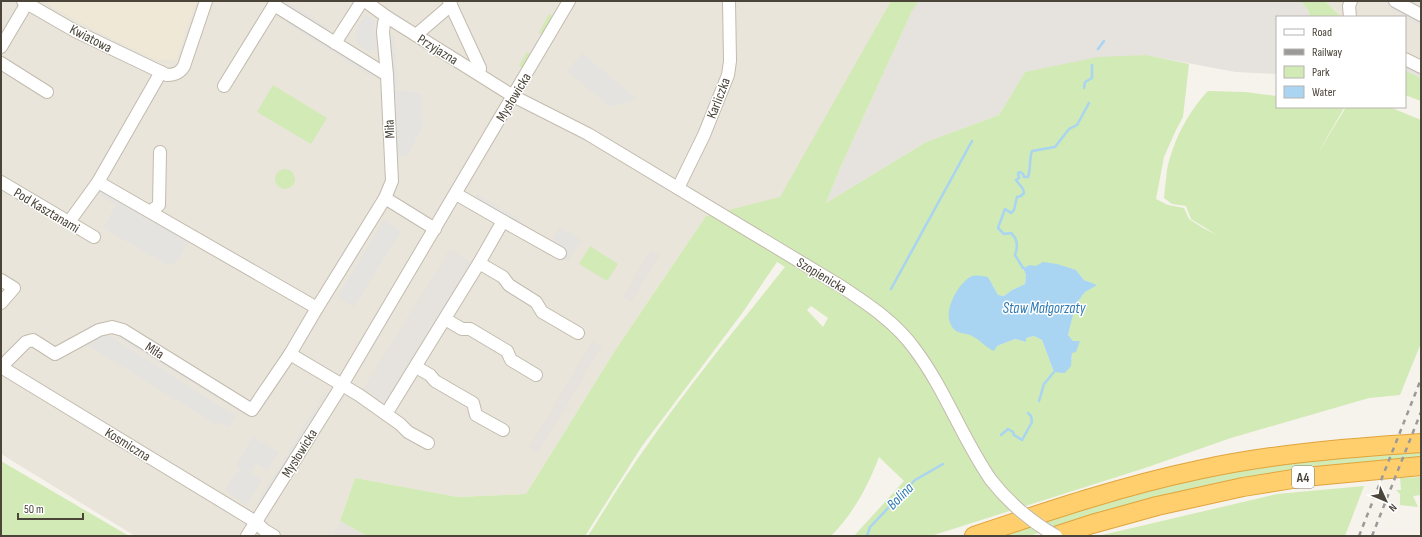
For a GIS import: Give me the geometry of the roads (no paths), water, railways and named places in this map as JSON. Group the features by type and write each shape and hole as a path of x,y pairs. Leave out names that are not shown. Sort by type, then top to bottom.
{"highway":[{"name":"A4","path":"974,536 1123,488 1199,469 1302,453 1421,443"},
{"name":"A4","path":"1055,536 1150,507 1243,487 1305,477 1421,466"}],"street":[{"path":"69,222 98,182 161,72 167,75 173,75 181,71 206,1"},
{"path":"335,43 363,1"},
{"name":"Przyjazna","path":"363,1 513,96"},
{"name":"Mysłowicka","path":"247,536 342,385 569,1"},
{"name":"Karliczka","path":"678,188 704,135 728,75 730,61 730,1"},
{"path":"1350,16 1349,6 1351,1"},
{"path":"1395,1 1421,15"},
{"path":"1,46 25,2"},
{"name":"Kwiatowa","path":"25,2 75,31 161,72"},
{"path":"416,35 450,3 480,68 479,74"},
{"path":"224,86 274,5 387,75"},
{"name":"Miła","path":"3,371 8,360 26,342 30,340 33,340 55,354 99,330 112,327 123,330 252,410 290,354 385,198 392,181 387,75 383,32 384,23 387,17"},
{"path":"1406,60 1421,67"},
{"path":"1,63 48,92"},
{"name":"Szopienicka","path":"513,96 588,134 782,251 868,304 883,315 914,348 930,372 974,455 991,480 1008,500 1022,513 1055,536"},
{"path":"151,211 159,205 160,152"},
{"name":"Pod Kasztanami","path":"1,182 94,237"},
{"path":"98,182 151,211 317,308"},
{"path":"456,194 560,253"},
{"path":"385,198 435,229"},
{"path":"386,414 416,367 503,221"},
{"path":"479,263 503,277 509,284 536,302 542,312 578,333"},
{"path":"1,280 14,288 1,303"},
{"path":"444,319 462,329 470,329 507,351 510,360 536,375"},
{"path":"290,354 359,395 400,424 408,432 428,443"},
{"path":"416,367 430,375 435,381 473,404 476,415 503,430"},
{"name":"Kosmiczna","path":"3,371 256,522"},
{"path":"256,522 274,536"}],"water":[{"name":"Staw Małgorzaty","path":"1043,262 1057,264 1076,270 1084,280 1097,285 1085,292 1076,304 1068,335 1073,341 1080,341 1076,352 1072,353 1071,366 1065,373 1054,372 1042,340 1034,336 1026,338 1026,342 1015,339 997,346 994,351 971,335 956,331 951,325 949,319 950,306 953,298 965,280 977,275 988,277 998,295 1004,296 1012,290 1025,284 1026,275 1023,268 1030,265 1036,266"}],"waterway":[{"name":"Bolina","path":"1098,49 1104,41"},
{"name":"Bolina","path":"1084,88 1085,82 1092,78 1092,65"},
{"name":"Bolina","path":"1023,268 1015,255 1017,249 1015,238 1011,233 1004,234 998,228 1005,209 1011,213 1014,210 1017,197 1024,193 1023,189 1016,180 1019,178 1018,173 1020,172 1024,177 1028,177 1032,151 1055,147 1069,129 1077,125 1089,103"},
{"path":"891,289 972,141"},
{"name":"Bolina","path":"1039,401 1044,384 1054,372"},
{"name":"Bolina","path":"1001,435 1008,429 1022,440 1032,422 1031,416 1028,413"},
{"name":"Bolina","path":"867,536 870,527 915,480 943,464"}],"railway":[{"path":"1359,536 1421,379"},
{"path":"1372,536 1421,412"}]}
